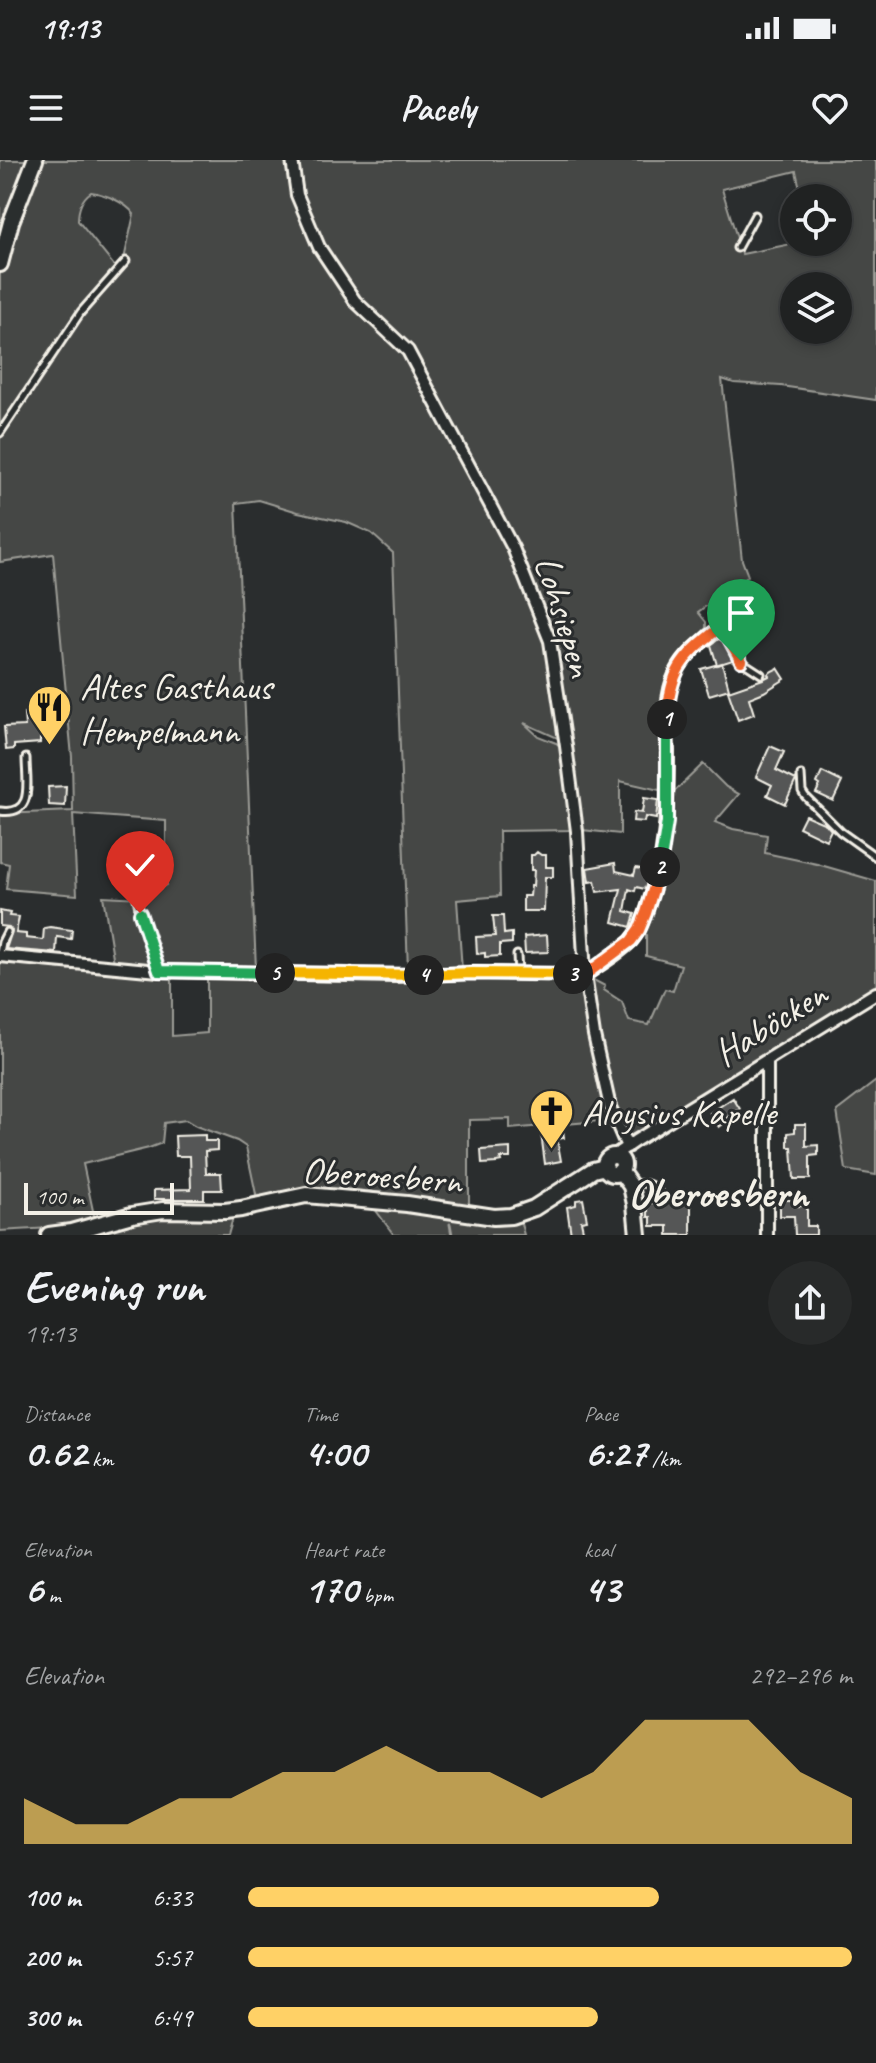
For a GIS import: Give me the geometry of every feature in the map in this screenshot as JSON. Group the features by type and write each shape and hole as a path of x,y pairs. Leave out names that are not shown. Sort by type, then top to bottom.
{"street":[{"path":"0,264 11,222 35,160"},
{"name":"Lohsiepen","path":"292,160 297,195 319,247 355,301 408,351 513,548 550,641 577,831 585,975 617,1161"},
{"path":"0,955 159,971 394,976 585,975 631,941 646,913 659,874 667,822 667,723 672,682 685,658 719,629"},
{"name":"Haböcken","path":"617,1161 876,993"},
{"path":"767,1062 767,1235"},
{"path":"617,1161 631,1186 638,1235"},
{"name":"Oberoesbern","path":"49,1235 163,1210 225,1211 306,1195 407,1204 494,1217 511,1216 534,1208 593,1170 617,1161"}],"lane":[{"path":"737,248 755,215"},
{"path":"0,433 81,312 126,261"},
{"path":"719,629 728,637 741,661 761,674"},
{"path":"0,811 9,812 24,805 26,758"},
{"path":"801,775 805,796 841,832 876,857"},
{"path":"153,880 143,885 136,894 159,971"},
{"path":"0,955 7,932"},
{"path":"517,955 518,974"},
{"path":"631,1186 643,1182 652,1184 661,1195"}],"shaded area":[{"path":"0,160 876,160 876,400 722,379 742,560 748,576 698,612 706,622 706,628 670,675 666,784 659,790 620,781 620,834 582,830 558,661 562,740 524,723 538,736 563,748 574,830 499,831 500,896 457,900 462,970 408,970 393,553 371,533 346,522 259,500 236,503 256,969 157,968 114,963 103,896 141,898 166,885 166,821 73,814 77,895 6,889 9,864 0,862 0,814 73,811 72,757 53,554 0,562","holes":["91,192 108,197 134,214 125,255 115,267 78,221 81,205"]},
{"path":"703,764 726,787 739,794 715,822 733,829 767,835 765,853 876,881 876,988 636,1136 628,1135 613,1097 590,978 605,986 604,990 622,1002 629,1021 649,1025 665,989 673,991 681,965 646,956 646,935 641,933 663,865 672,794"},
{"path":"0,960 172,976 172,1036 207,1033 207,977 575,978 582,984 610,1120 510,1129 510,1119 469,1120 469,1205 376,1192 319,1188 257,1199 246,1147 186,1120 164,1123 162,1143 83,1164 95,1220 68,1227 0,1231"},
{"path":"876,1081 876,1175 846,1170 837,1111"},
{"path":"372,1205 501,1224 520,1220 524,1235 394,1235"},
{"path":"182,1216 233,1218 228,1235 80,1235 135,1220"}],"building":[{"path":"720,638 733,660 717,665 711,645"},
{"path":"722,663 729,689 709,695 701,669"},
{"path":"778,668 785,679 749,698 754,714 738,720 728,691 763,679"},
{"path":"35,712 36,715 52,714 53,738 40,739 40,743 14,745 14,749 6,750 4,727 25,726 24,713"},
{"path":"770,746 784,752 776,770 796,780 785,804 767,795 772,785 756,777"},
{"path":"822,772 842,782 833,801 816,793"},
{"path":"66,786 65,806 49,805 48,787"},
{"path":"644,798 658,800 656,819 645,817 644,822 633,821 634,812 642,813"},
{"path":"805,815 826,824 831,830 826,840 799,827"},
{"path":"148,836 156,836 155,874 128,873 128,859 146,859"},
{"path":"537,852 546,855 546,867 553,867 553,877 545,877 544,911 523,911 523,896 530,896 533,886 531,855"},
{"path":"615,863 616,871 634,875 636,868 650,871 645,889 629,889 625,911 635,914 631,927 613,922 621,889 597,892 595,881 589,882 587,868"},
{"path":"0,911 19,917 16,933 26,934 26,938 43,940 44,928 50,927 72,930 71,939 57,937 56,953 6,949 12,931 9,927 0,926"},
{"path":"493,916 503,916 504,934 512,933 512,943 500,944 500,956 485,957 485,953 477,954 476,937 495,936"},
{"path":"547,935 548,952 525,953 524,937"},
{"path":"733,1098 740,1109 719,1127 710,1113"},
{"path":"795,1124 806,1124 806,1146 818,1145 818,1155 810,1156 810,1179 794,1179 788,1133 795,1132"},
{"name":"Aloysius Kapelle","path":"553,1125 554,1131 563,1130 564,1138 557,1139 561,1161 545,1164 542,1127"},
{"path":"205,1135 205,1141 217,1141 217,1150 205,1151 206,1173 221,1173 222,1190 204,1190 204,1199 154,1199 154,1190 191,1189 190,1156 176,1156 175,1136"},
{"path":"510,1148 510,1158 482,1164 481,1150"},
{"path":"583,1199 587,1220 581,1221 584,1235 571,1235 567,1207"},
{"path":"780,1200 794,1200 794,1206 807,1206 807,1226 816,1226 816,1235 795,1235 794,1216 780,1216"},
{"path":"648,1203 691,1203 691,1235 668,1235 668,1226 651,1226"}],"waterway":[{"path":"450,1224 452,1235"}],"place":[{"name":"Altes Gasthaus Hempelmann","path":"49,747"},
{"name":"Aloysius Kapelle","path":"551,1151"}],"district":[{"name":"Oberoesbern","path":"718,1192"}],"route":[{"path":"140,913 159,971 394,976 472,973 585,975 631,941 639,930 659,874 667,822 669,695 677,671 695,647 718,629 728,637 741,661"}]}
